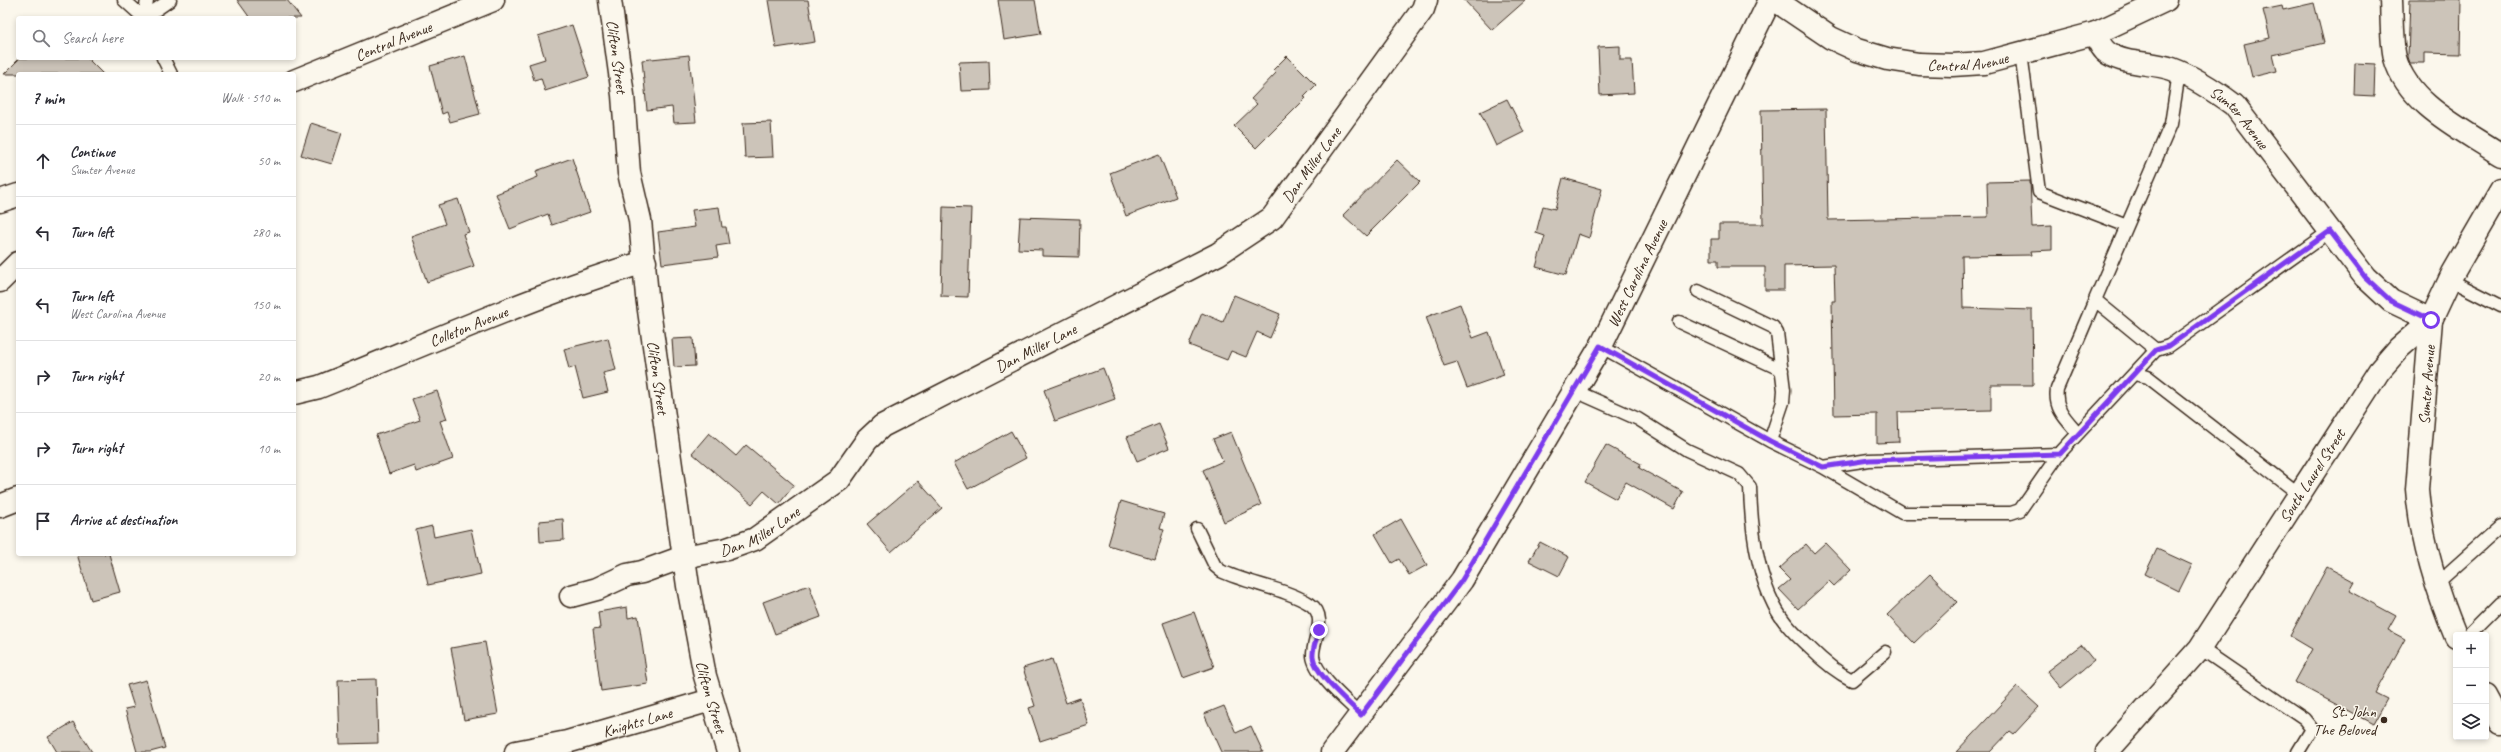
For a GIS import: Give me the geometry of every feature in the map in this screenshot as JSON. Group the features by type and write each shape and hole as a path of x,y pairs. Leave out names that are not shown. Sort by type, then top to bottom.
{"street":[{"name":"Central Avenue","path":"296,80 493,0"},
{"name":"Clifton Street","path":"610,0 623,95 629,173 636,194 645,262 647,296 683,557 711,700 728,752"},
{"name":"Dan Miller Lane","path":"571,596 597,589 627,575 642,572 683,557 727,549 755,539 839,480 867,440 882,426 1218,254 1272,218 1423,9 1426,0"},
{"name":"West Carolina Avenue","path":"1332,752 1462,580 1575,390 1600,346 1770,0"},
{"name":"Central Avenue","path":"1775,0 1830,38 1856,50 1887,59 1919,64 1952,65 1984,63 2096,33 2166,0"},
{"path":"2390,0 2396,58 2409,85 2424,102 2501,155"},
{"name":"Sumter Avenue","path":"2096,33 2098,42 2109,54 2179,73 2212,90 2234,105 2365,277 2391,301 2431,320 2417,489 2424,541 2436,584 2454,632"},
{"name":"South Laurel Street","path":"2107,752 2200,648 2379,371 2399,348 2431,320 2450,280 2501,190"},
{"path":"0,202 16,196"},
{"name":"Colleton Avenue","path":"296,392 326,384 511,309 606,274 645,262"},
{"path":"0,281 16,265"},
{"path":"0,506 16,500"},
{"name":"Knights Lane","path":"516,752 567,742 711,700"},
{"path":"2489,702 2501,724"}],"lane":[{"path":"124,0 142,16"},
{"path":"144,16 147,0"},
{"path":"147,16 170,0"},
{"path":"2021,53 2039,192 2127,226"},
{"path":"164,60 170,72"},
{"path":"2078,433 2058,408 2056,398 2057,389 2171,124 2179,73"},
{"path":"1600,346 1770,441 1823,467 1902,513 2011,513 2020,510 2060,454 2156,350 2169,346 2330,231"},
{"path":"2450,280 2501,306"},
{"path":"1698,291 1773,327 1776,333 1782,370 1783,402 1770,441"},
{"path":"2095,300 2156,350"},
{"path":"1679,322 1782,370"},
{"path":"2134,374 2148,377 2299,494"},
{"path":"1575,390 1638,419 1687,450 1739,474 1750,487 1750,516 1761,572 1774,606 1794,633 1834,671 1852,680 1885,652"},
{"path":"1823,467 1869,460 2060,454"},
{"path":"2436,584 2501,526"},
{"path":"1197,529 1215,566 1221,571 1285,594 1310,605 1314,609 1319,621 1314,651 1315,662 1326,679 1361,715"},
{"path":"2472,632 2501,603"},
{"path":"2200,648 2304,719 2312,729 2298,752"}],"building":[{"path":"237,0 287,0 301,18 296,18 296,16 249,16"},
{"path":"768,0 808,0 815,42 776,48"},
{"path":"998,0 1035,0 1041,34 1004,40"},
{"path":"1464,0 1526,0 1492,30"},
{"path":"2410,0 2461,0 2460,54 2424,53 2424,63 2410,63 2408,57"},
{"path":"2314,3 2324,43 2273,55 2277,71 2252,77 2244,44 2270,38 2263,10 2282,6 2283,10"},
{"path":"572,25 589,77 545,91 541,78 534,80 529,64 545,59 538,36"},
{"path":"1620,46 1620,60 1632,60 1634,93 1600,95 1598,47"},
{"path":"689,55 696,122 674,123 672,107 647,110 642,60"},
{"path":"465,56 480,114 450,122 447,112 442,114 430,66"},
{"path":"1287,56 1316,85 1304,97 1306,98 1256,148 1234,126 1257,104 1251,99 1276,73 1273,70"},
{"path":"18,60 89,60 101,72 16,72 16,74 4,74"},
{"path":"989,61 990,90 961,91 959,62"},
{"path":"2355,63 2375,64 2374,96 2354,95"},
{"path":"1507,99 1524,132 1496,146 1480,112"},
{"path":"1826,109 1828,220 1988,217 1987,182 2030,181 2032,227 2052,226 2052,250 2031,251 2032,255 1962,256 1963,308 2032,310 2033,385 1991,385 1991,410 1898,412 1899,442 1877,443 1877,414 1834,415 1832,301 1835,301 1834,265 1784,266 1784,290 1765,290 1765,267 1718,267 1718,260 1711,260 1711,239 1719,239 1719,224 1763,224 1761,110"},
{"path":"771,122 773,157 745,158 743,123"},
{"path":"311,123 342,133 332,164 301,155"},
{"path":"1159,154 1176,197 1126,216 1110,173"},
{"path":"572,158 590,212 552,225 548,214 510,229 496,194 538,177 536,171"},
{"path":"1397,160 1420,182 1366,236 1343,215"},
{"path":"1563,178 1602,189 1589,238 1578,234 1566,275 1536,267 1545,236 1536,233 1543,206 1555,209"},
{"path":"458,199 469,232 463,234 474,266 427,282 411,236 445,224 438,205"},
{"path":"719,207 722,227 726,227 729,244 716,246 718,257 662,264 658,232 695,227 692,210"},
{"path":"943,207 971,208 968,297 941,296"},
{"path":"1020,217 1080,219 1079,257 1042,256 1042,250 1018,249"},
{"path":"1234,295 1280,314 1270,338 1257,332 1246,357 1231,351 1227,360 1189,345 1202,313 1223,322"},
{"path":"1460,304 1473,338 1489,332 1504,375 1467,388 1457,362 1444,366 1426,317"},
{"path":"608,338 616,370 603,373 608,392 583,398 575,367 569,369 564,349"},
{"path":"693,338 695,366 674,367 672,339"},
{"path":"1103,368 1115,399 1055,421 1044,390"},
{"path":"437,391 447,419 440,421 453,459 416,472 414,465 389,474 376,435 420,420 412,399"},
{"path":"1159,424 1169,448 1137,461 1127,437"},
{"path":"1011,431 1026,458 968,489 954,463"},
{"path":"1231,432 1261,505 1224,522 1203,470 1223,461 1213,439"},
{"path":"709,433 736,456 746,445 794,485 779,504 764,491 752,504 692,453"},
{"path":"1606,445 1641,464 1639,468 1683,492 1674,509 1626,482 1616,499 1585,482"},
{"path":"918,481 942,508 891,552 867,524"},
{"path":"1121,501 1164,514 1160,528 1164,529 1155,559 1108,545"},
{"path":"563,519 564,540 540,542 539,521"},
{"path":"1401,519 1427,565 1409,575 1399,559 1392,563 1375,534"},
{"path":"432,526 434,537 471,529 481,574 428,585 416,530"},
{"path":"1540,542 1569,557 1559,576 1529,561"},
{"path":"1825,543 1851,570 1834,586 1829,581 1798,609 1779,589 1790,580 1779,569 1806,544 1814,553"},
{"path":"2157,549 2192,565 2179,591 2145,574"},
{"path":"78,556 110,556 120,592 91,600"},
{"path":"2327,567 2355,582 2350,591 2396,616 2388,630 2405,639 2375,693 2387,699 2373,724 2294,682 2312,649 2290,636"},
{"path":"1930,574 1957,602 1914,643 1887,615"},
{"path":"809,585 821,617 775,634 763,602"},
{"path":"627,607 628,618 638,616 648,684 601,691 593,629 600,628 598,612"},
{"path":"1194,612 1214,667 1183,678 1163,623"},
{"path":"485,642 498,714 464,720 451,648"},
{"path":"2081,645 2094,661 2061,688 2047,671"},
{"path":"1052,659 1066,703 1080,698 1089,725 1040,741 1029,708 1035,706 1023,668"},
{"path":"376,679 378,743 340,744 338,680"},
{"path":"146,680 165,748 150,752 137,752 125,709 134,707 127,685"},
{"path":"2017,687 2039,707 2014,734 2010,731 1990,752 1956,752"},
{"path":"1224,706 1236,733 1251,726 1263,752 1221,752 1204,714"},
{"path":"73,722 92,752 57,752 48,737"}],"place":[{"name":"St. John The Beloved","path":"2384,720"}],"route":[{"path":"1319,630 1313,656 1315,662 1326,679 1361,715 1462,580 1600,346 1770,441 1823,467 1869,460 2060,454 2156,350 2169,346 2330,231 2365,277 2391,301 2431,320"}]}
